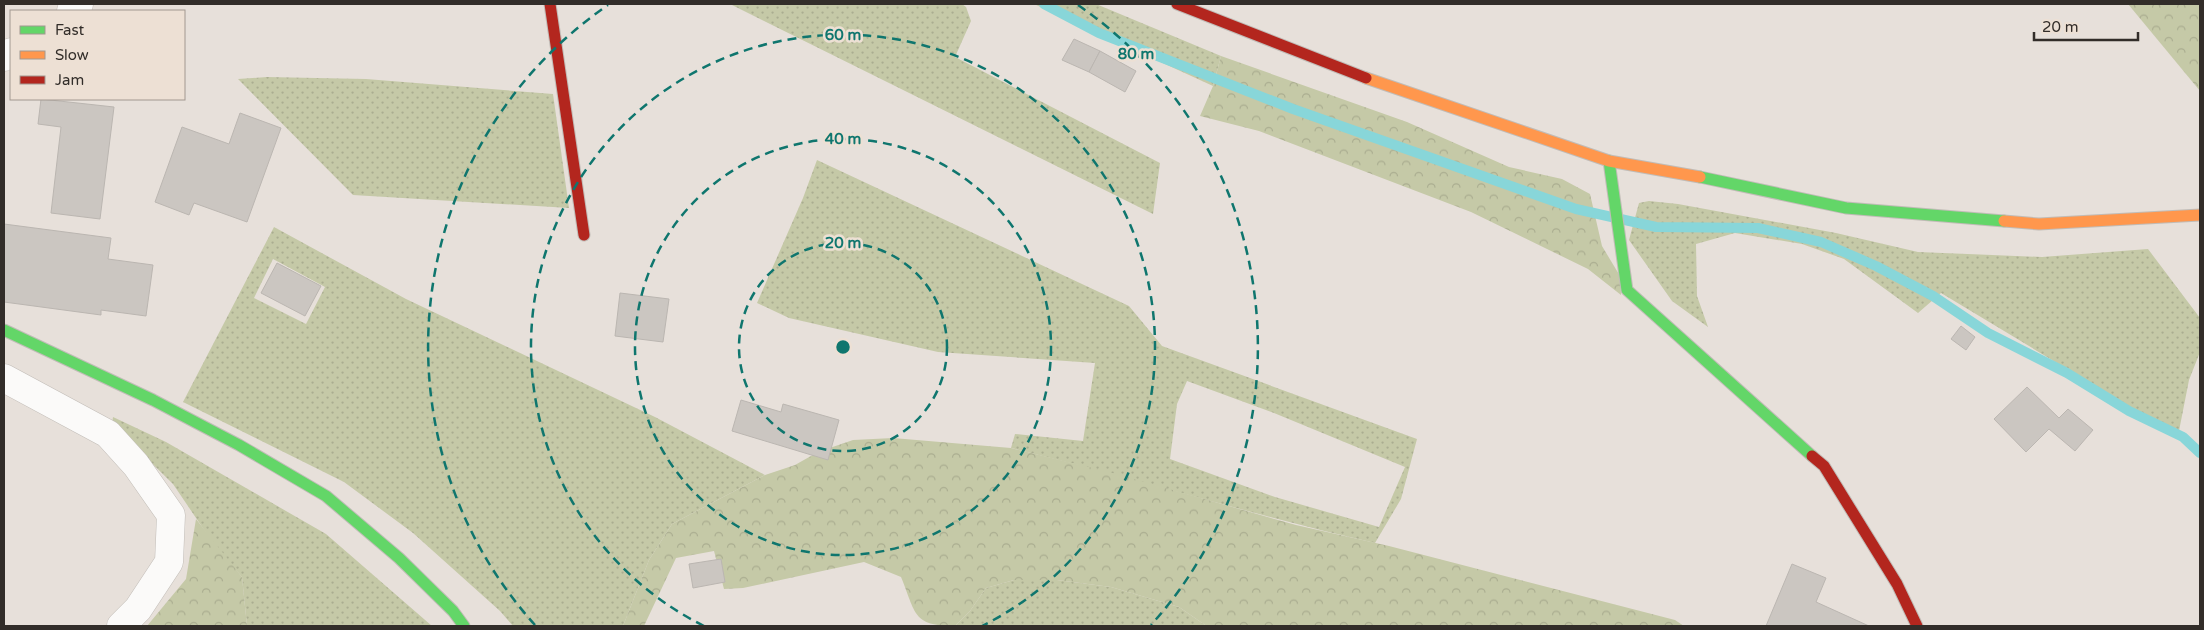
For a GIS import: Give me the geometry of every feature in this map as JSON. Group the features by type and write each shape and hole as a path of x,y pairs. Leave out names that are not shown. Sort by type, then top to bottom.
{"street":[{"path":"550,4 584,235"},
{"path":"1177,4 1386,85 1609,161 1660,168 1846,208 2039,224 2200,215"},
{"path":"1609,161 1618,241 1627,290 1824,466 1897,584 1917,626"},
{"path":"4,330 153,400 239,445 326,496 399,558 453,611 464,626"},
{"path":"4,378 108,434 136,465 171,515 168,562 138,609 121,626"}],"green space":[{"path":"730,4 962,4 966,7 971,21 955,57 1160,163 1153,214"},
{"path":"1034,4 1096,4 1221,56 1213,86"},
{"path":"2128,4 2200,4 2200,91"},
{"path":"1221,56 1407,122 1509,167 1562,179 1590,194 1602,246 1620,276 1621,295 1588,269 1471,212 1259,131 1200,116 1213,86"},
{"path":"267,77 366,79 553,94 569,208 353,195 238,79"},
{"path":"817,160 1129,306 1162,346 1417,439 1401,499 1375,543 1284,521 1011,448 1015,434 1083,441 1095,363 938,352 789,318 757,303 803,198","holes":["1187,381 1274,413 1405,467 1379,527 1275,497 1170,459 1177,404"]},
{"path":"1649,201 1678,204 1836,233 1918,252 2042,257 2148,249 2200,318 2200,352 2189,380 2178,436 1941,293 1918,313 1844,259 1802,244 1735,233 1696,244 1697,296 1708,327 1672,301 1629,240 1639,203"},
{"path":"274,227 406,299 655,417 765,475 672,524 649,560 623,626 513,626 500,611 413,533 344,482 183,402","holes":["273,259 325,287 306,324 254,298"]},
{"path":"113,417 166,442 326,534 432,626 247,626 242,577 215,546 173,484 112,424"},
{"path":"893,438 1011,448 1109,472 1296,525 1389,546 1675,620 1684,626 1205,625 1179,607 1111,587 1057,580 1014,580 986,588 970,611 955,626 941,625 923,620 918,615 913,608 901,577 864,562 743,588 724,589 714,551 676,558 644,626 623,626 649,560 672,524 765,475 795,465 818,452 853,440"},
{"path":"196,519 242,577 247,626 147,626 186,579"},
{"path":"1014,580 1057,580 1111,587 1179,607 1205,625 1234,626 955,626 970,611 986,588"}],"building":[{"path":"1074,39 1100,51 1089,72 1062,60"},
{"path":"1100,51 1136,71 1125,92 1089,72"},
{"path":"41,100 114,107 100,219 51,213 61,127 38,124"},
{"path":"240,113 281,128 247,222 194,203 189,215 155,202 182,127 229,144"},
{"path":"4,224 111,238 108,259 153,265 146,316 101,310 101,315 4,302"},
{"path":"277,263 321,286 305,316 261,293"},
{"path":"620,293 669,299 663,342 615,336"},
{"path":"1961,326 1975,337 1966,350 1951,339"},
{"path":"2027,387 2059,418 2068,409 2093,430 2075,451 2049,429 2026,452 1994,419"},
{"path":"741,400 781,412 783,404 839,420 828,460 732,431"},
{"path":"721,559 725,582 693,588 689,564"},
{"path":"1792,564 1826,578 1816,602 1869,626 1766,626"}],"waterway":[{"path":"1044,4 1099,33 1293,109 1576,209 1656,227 1758,228 1821,242 1876,266 1933,296 1988,333 2067,373 2129,411 2183,437 2200,453"}],"traffic: fast":[{"path":"1609,161 1627,290 1812,456"},
{"path":"1700,177 1846,208 2004,221"},
{"path":"4,330 153,400 239,445 326,496 399,558 453,611 464,626"}],"traffic: slow":[{"path":"1366,78 1609,161 1700,177"},
{"path":"2004,221 2039,224 2200,215"}],"traffic: jam":[{"path":"550,4 584,235"},
{"path":"1177,4 1366,78"},
{"path":"1812,456 1824,466 1897,584 1917,626"}]}
